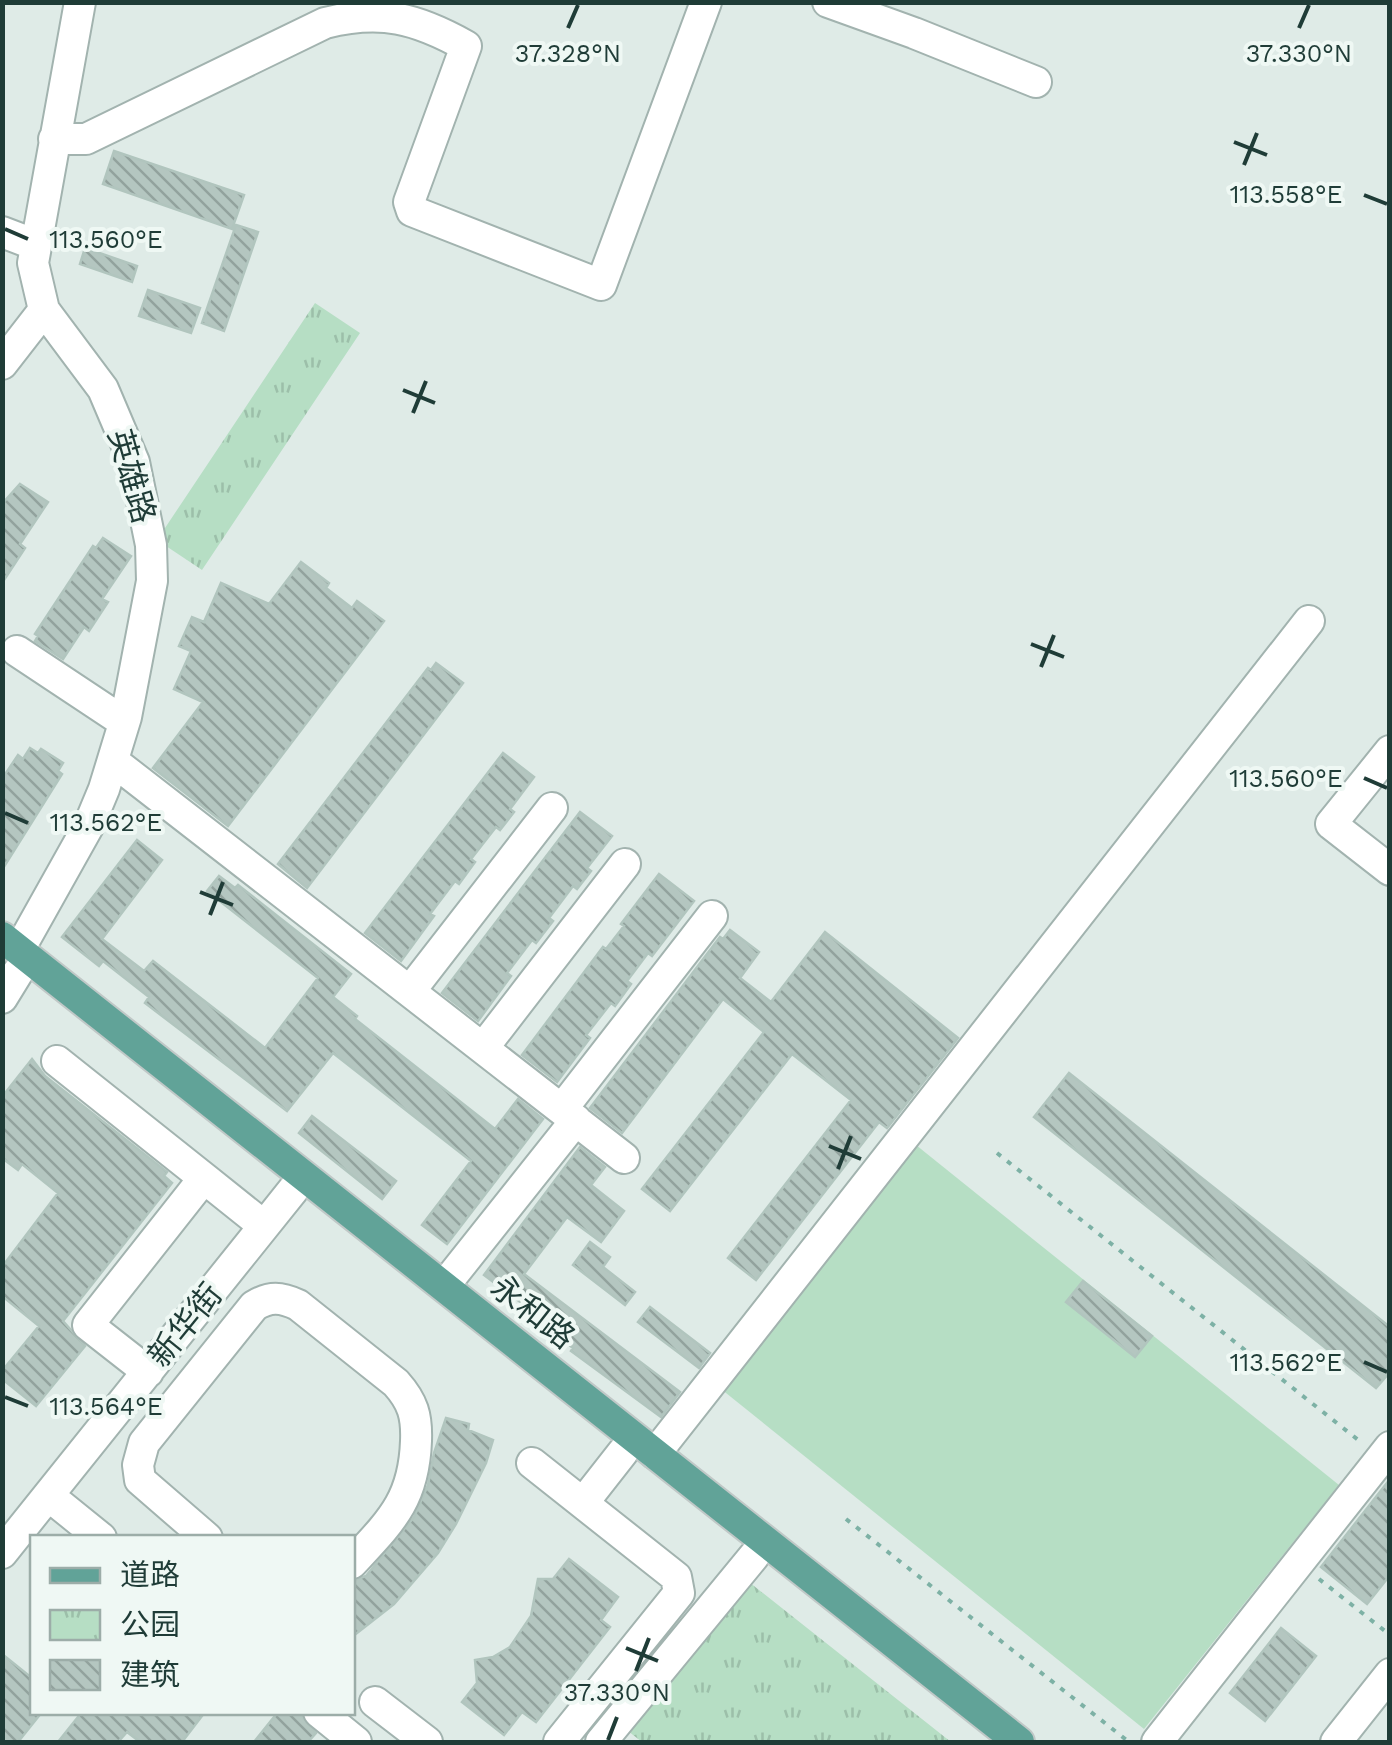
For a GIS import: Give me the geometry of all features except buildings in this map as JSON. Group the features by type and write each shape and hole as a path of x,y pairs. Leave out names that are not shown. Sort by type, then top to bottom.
{"main road":[{"name":"永和路","path":"9,963 444,1286 1019,1742"},
{"name":"永和路","path":"9,963 990,1742"}],"street":[{"name":"英雄路","path":"9,963 89,825 113,761 152,580 151,545 134,462 103,389 44,310 34,264 80,2"},
{"path":"54,139 86,140 325,22 360,14 388,15 444,34 466,46 409,202 412,211 601,286 706,2"},
{"path":"828,2 1036,82"},
{"path":"2,232 36,245"},
{"path":"2,364 44,310"},
{"path":"655,1454 1309,621"},
{"path":"17,652 124,722"},
{"path":"1390,751 1332,824 1390,870"},
{"path":"113,761 624,1158"},
{"path":"410,992 552,808"},
{"path":"483,1048 625,864"},
{"path":"444,1286 712,916"},
{"path":"56,1061 264,1226"},
{"path":"198,1376 156,1361 88,1325 204,1178"},
{"name":"新华街","path":"2,1554 293,1190"},
{"path":"203,1535 140,1480 137,1472 144,1443 254,1306 272,1298 298,1305 407,1394 417,1419 416,1467 411,1487 402,1505 355,1560"},
{"path":"583,1503 623,1452"},
{"path":"1157,1742 1385,1452"},
{"path":"532,1463 676,1577 678,1593 559,1742"},
{"path":"49,1496 97,1535"},
{"path":"601,1742 754,1556"},
{"path":"1336,1742 1390,1674"},
{"path":"375,1702 427,1742"},
{"path":"323,1715 356,1742"}],"path":[{"path":"996,1154 1385,1452"},
{"path":"846,1519 1129,1742"},
{"path":"1298,1563 1390,1635"}],"green space":[{"path":"315,303 360,333 202,570 157,540"},
{"path":"916,1145 1339,1485 1144,1729 721,1389"},
{"path":"749,1582 951,1742 642,1742 628,1731"}]}
